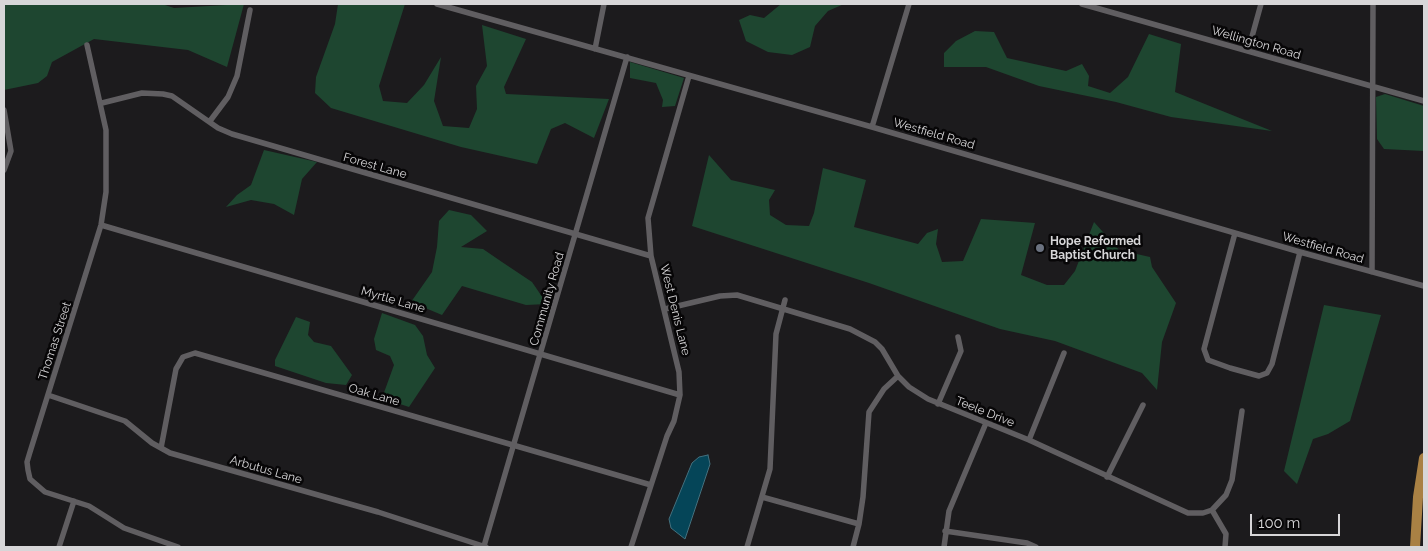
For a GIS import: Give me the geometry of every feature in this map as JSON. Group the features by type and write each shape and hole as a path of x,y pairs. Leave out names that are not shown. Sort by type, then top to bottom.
{"main road":[{"path":"1415,547 1424,458"}],"street":[{"name":"Westfield Road","path":"437,4 1424,286"},
{"path":"595,49 604,4"},
{"path":"872,127 909,4"},
{"name":"Wellington Road","path":"1082,4 1424,101"},
{"path":"1108,11 1110,4"},
{"path":"1248,51 1261,4"},
{"path":"1372,272 1373,4"},
{"path":"210,121 228,98 237,76 250,10"},
{"name":"Thomas Street","path":"87,45 102,103 106,130 108,174 101,225 27,462 30,479 45,492 96,509 132,532 178,547"},
{"name":"Community Road","path":"485,547 627,58"},
{"name":"West Denis Lane","path":"631,547 667,436 674,421 680,395 679,372 651,256 648,218 689,76"},
{"name":"Forest Lane","path":"102,103 142,94 172,96 218,128 232,134 651,256"},
{"path":"4,110 11,150 4,170"},
{"name":"Myrtle Lane","path":"101,225 680,395"},
{"path":"1235,233 1204,349 1208,360 1217,364 1259,376 1267,373 1272,364 1300,252"},
{"name":"Teele Drive","path":"665,309 720,296 737,295 850,329 875,342 882,348 898,376 914,391 938,404 1029,440 1180,511 1196,514 1212,510"},
{"path":"747,547 770,469 776,334 785,300"},
{"path":"938,404 961,351 958,337"},
{"path":"1029,440 1064,353"},
{"name":"Oak Lane","path":"161,448 176,369 183,357 195,354 651,485"},
{"path":"853,547 859,524 869,412 884,389 898,376"},
{"name":"Arbutus Lane","path":"48,395 125,421 170,453 454,535 485,547"},
{"path":"1107,477 1143,405"},
{"path":"1225,547 1226,534 1212,510 1226,495 1232,480 1242,411"},
{"path":"944,547 949,511 986,423"},
{"path":"762,497 859,524"},
{"path":"59,547 74,501"},
{"path":"945,531 1027,543 1036,547"}],"green space":[{"path":"4,4 162,4 174,8 244,4 227,67 188,50 94,39 52,62 47,76 38,83 4,90"},
{"path":"338,4 405,4 379,86 383,101 407,103 424,85 441,57 434,101 443,126 469,128 477,109 476,86 487,66 482,25 526,39 504,87 506,94 609,99 594,138 565,123 551,129 537,164 461,147 331,108 315,93 316,77 335,24"},
{"path":"781,4 844,4 828,11 815,26 810,47 792,55 768,52 746,41 739,20 750,15 764,18"},
{"path":"975,31 994,32 1007,58 1066,71 1082,64 1089,76 1088,86 1110,93 1128,77 1149,34 1181,44 1175,92 1272,131 1171,117 1116,102 1039,86 986,67 944,67 944,53 956,41"},
{"path":"630,62 684,78 675,106 662,107 663,100 656,83 630,78"},
{"path":"1385,94 1424,106 1424,151 1384,149 1377,139 1376,97"},
{"path":"264,150 317,162 302,179 294,215 274,204 251,200 226,207 237,195 251,185"},
{"path":"709,155 731,180 775,190 769,200 770,215 786,225 809,226 814,213 823,168 866,180 854,227 918,244 927,233 938,229 936,244 942,262 963,261 981,219 1035,223 1021,275 1047,285 1064,285 1075,271 1094,222 1119,250 1150,257 1152,267 1176,303 1162,342 1157,390 1142,373 1055,341 1000,329 869,283 692,226"},
{"path":"449,210 471,215 487,231 461,247 483,249 532,282 547,304 526,305 462,286 442,315 411,302 432,272 437,247 439,221"},
{"path":"1324,305 1381,315 1350,421 1328,434 1313,439 1297,484 1284,471"},
{"path":"382,313 415,325 423,336 427,355 435,368 409,407 382,398 394,365 390,356 376,350 374,339"},
{"path":"296,317 310,322 308,335 314,342 331,346 352,375 346,385 326,383 275,366 275,360"}],"water":[{"path":"708,455 710,464 685,539 671,528 669,519 692,463 699,457"}],"place":[{"name":"Hope Reformed Baptist Church","path":"1040,248"}]}
